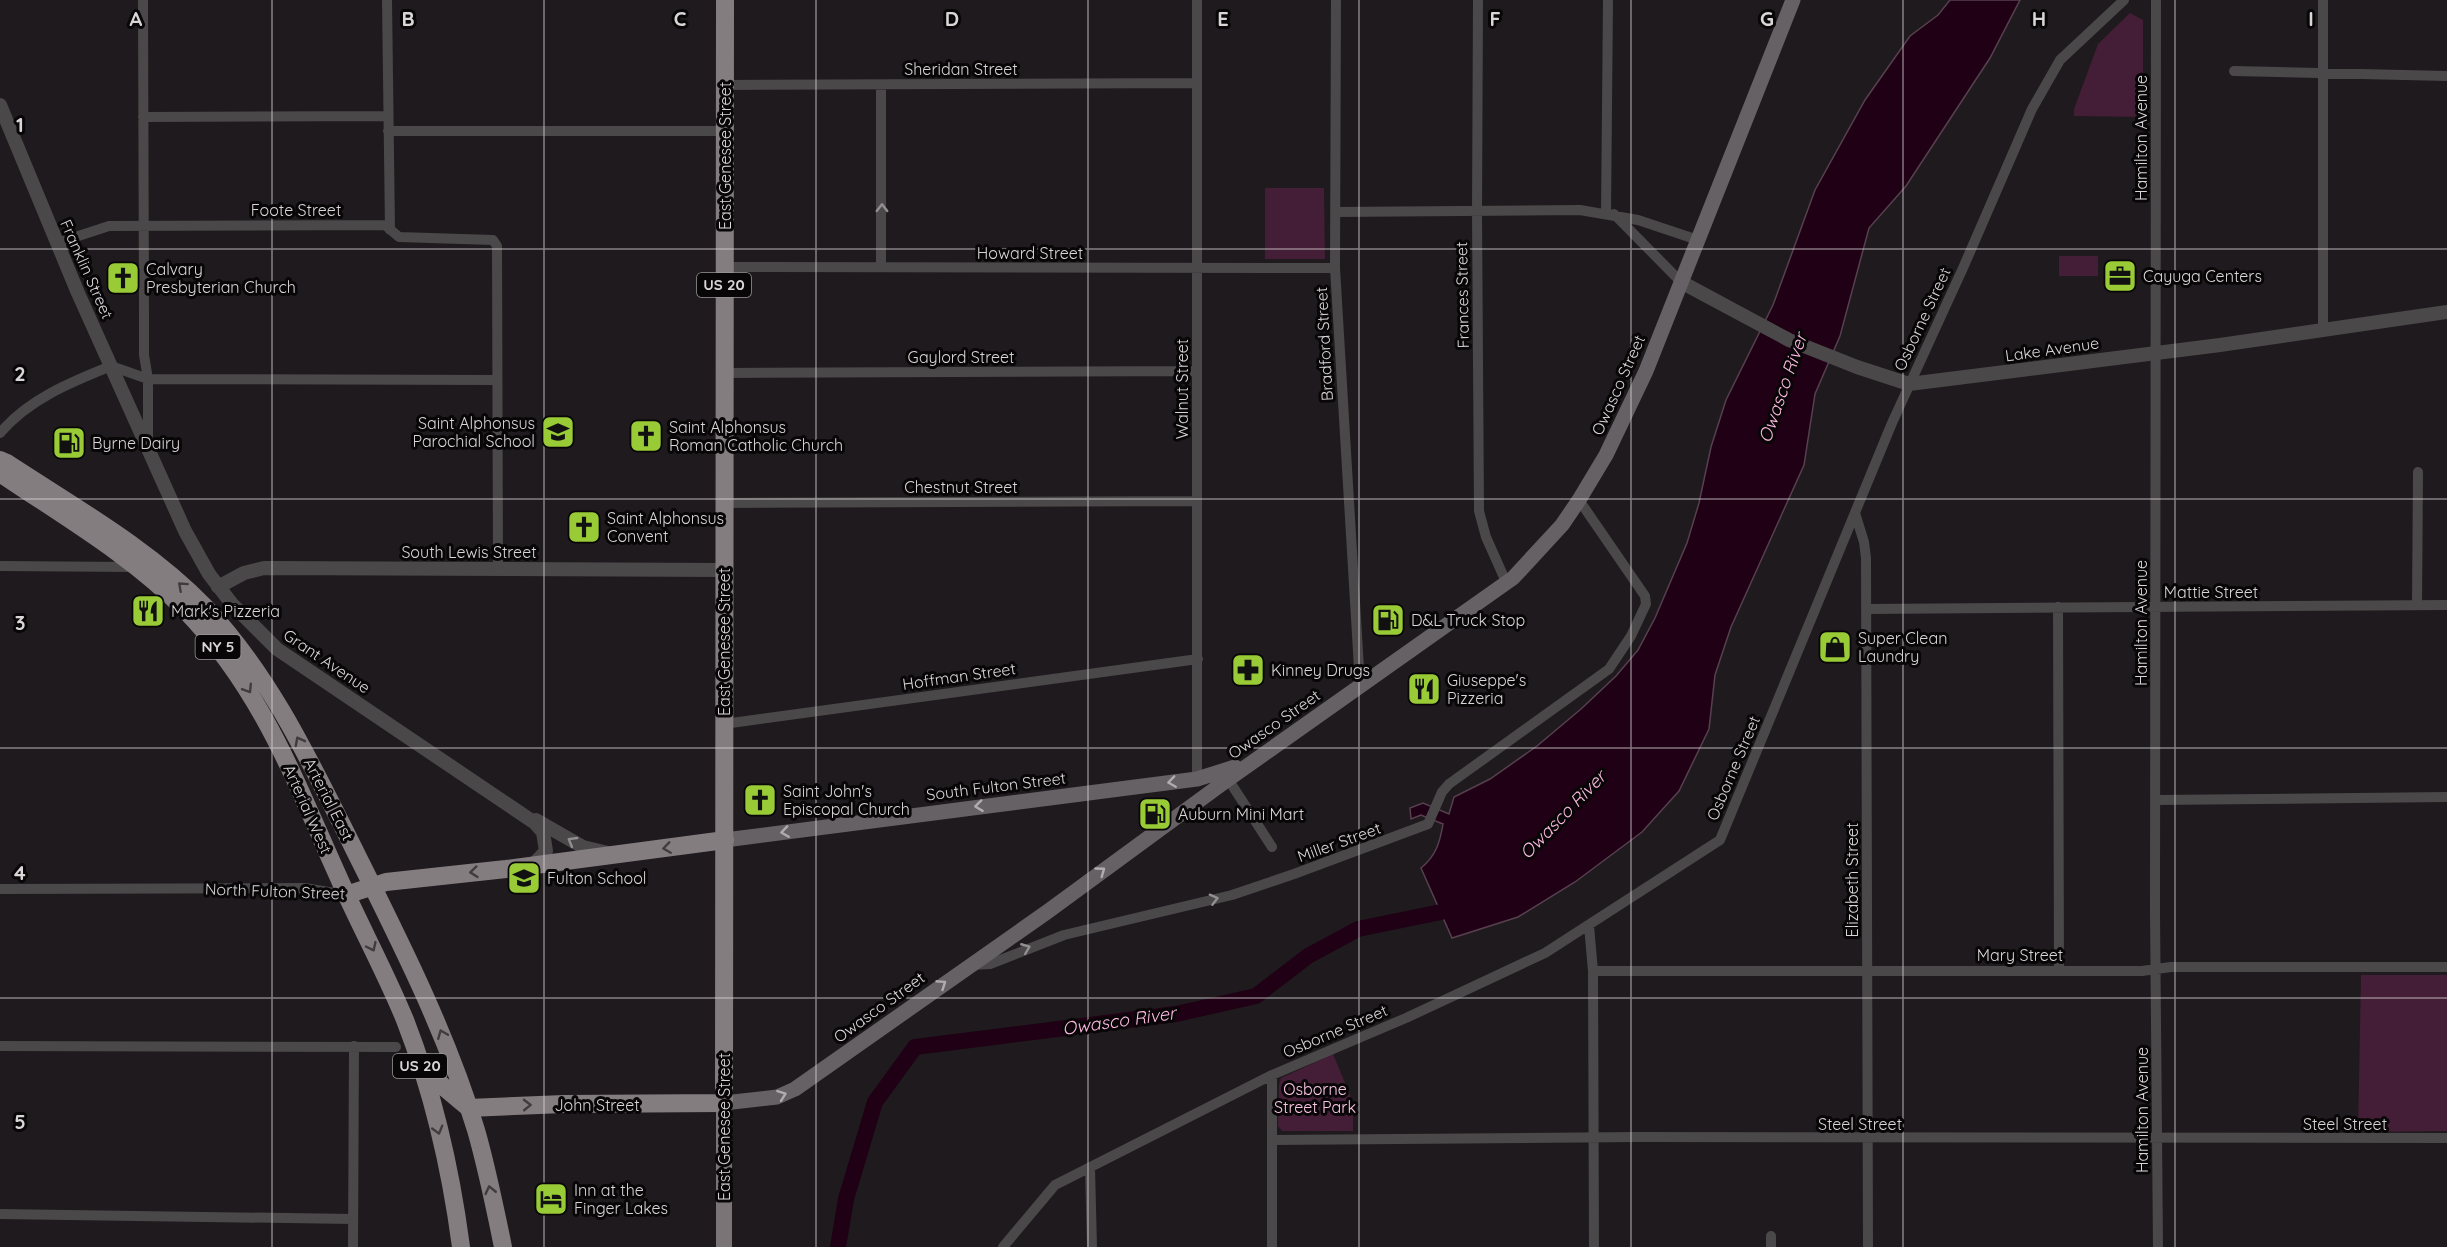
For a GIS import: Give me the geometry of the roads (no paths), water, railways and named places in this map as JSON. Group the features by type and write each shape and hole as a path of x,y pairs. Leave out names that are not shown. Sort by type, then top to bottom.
{"highway":[{"name":"East Genesee Street","path":"724,1103 725,0"},
{"name":"Arterial East","path":"0,460 16,468 142,553 178,582 225,629 264,680 284,713 373,887 435,1017 477,1132 503,1247"},
{"name":"Arterial West","path":"0,474 138,568 184,609 241,678 278,740 346,894 377,956 414,1047 443,1147 461,1247"},
{"name":"North Fulton Street","path":"346,894 386,882 725,840"},
{"path":"414,1047 424,1057 438,1082 469,1108"},
{"name":"John Street","path":"469,1108 564,1104 724,1103"}],"main road":[{"name":"Owasco Street","path":"724,1103 777,1097 795,1089 971,965 1227,779 1507,584 1562,525 1606,455 1632,402 1793,0"},
{"name":"South Fulton Street","path":"725,840 1197,779 1219,774 1267,752"},
{"path":"1197,779 1206,795"},
{"name":"East Genesee Street","path":"724,1103 724,1247"}],"street":[{"name":"Grant Avenue","path":"143,0 144,344 148,378 147,445 185,531 218,587 247,621 277,649 526,816"},
{"path":"387,0 390,230"},
{"name":"Walnut Street","path":"1197,0 1197,779"},
{"name":"Bradford Street","path":"1336,0 1335,268 1360,686"},
{"name":"Frances Street","path":"1478,0 1479,511 1486,537 1507,584"},
{"path":"1608,0 1610,214 1681,282"},
{"name":"Osborne Street","path":"1003,1247 1055,1185 1272,1075 1508,972 1545,953 1720,840 1909,384 2046,80 2066,53 2124,0"},
{"name":"Hamilton Avenue","path":"2156,0 2158,1247"},
{"path":"2323,0 2323,328"},
{"path":"2234,71 2447,76"},
{"name":"Sheridan Street","path":"725,85 1197,83"},
{"path":"881,85 881,267"},
{"name":"Franklin Street","path":"0,105 57,243 147,445"},
{"path":"144,117 387,116"},
{"path":"388,131 725,131"},
{"path":"1335,212 1580,210 1647,222 1698,240"},
{"name":"Foote Street","path":"57,243 100,228 338,224 385,225 399,237 493,240 497,246 497,380"},
{"name":"Howard Street","path":"724,267 1335,268"},
{"name":"Lake Avenue","path":"1681,282 1789,340 1857,367 1909,384 2447,312"},
{"path":"0,433 15,417 38,400 111,366 148,378 497,380 498,569"},
{"name":"Gaylord Street","path":"724,373 1197,371"},
{"path":"2417,605 2418,472"},
{"name":"Miller Street","path":"971,965 990,964 1064,935 1232,895 1428,824 1438,800 1449,784 1609,669 1623,649 1646,604 1645,596 1579,500"},
{"name":"Chestnut Street","path":"724,503 1197,501"},
{"name":"Elizabeth Street","path":"1856,513 1865,550 1866,609 1868,1247"},
{"path":"0,566 138,568"},
{"name":"South Lewis Street","path":"218,587 244,573 264,568 724,570"},
{"name":"Mattie Street","path":"1866,609 2447,605"},
{"path":"2058,608 2060,970"},
{"name":"Hoffman Street","path":"724,724 1198,659"},
{"path":"1227,779 1272,848"},
{"path":"2156,800 2447,797"},
{"path":"526,816 583,847 621,854"},
{"path":"526,816 543,832 546,843 546,851 533,865"},
{"name":"North Fulton Street","path":"0,889 305,888 346,894"},
{"path":"1588,926 1593,971 1594,1247"},
{"name":"Mary Street","path":"1593,971 2447,967"},
{"path":"0,1046 396,1047"},
{"path":"353,1247 354,1046"},
{"path":"1272,1075 1272,1247"},
{"name":"Steel Street","path":"1272,1140 1638,1137 2447,1138"},
{"path":"1090,1168 1092,1247"},
{"path":"0,1214 353,1219"}],"water":[{"path":"1950,0 2020,0 1990,58 1906,186 1869,228 1840,336 1815,394 1804,465 1731,627 1715,675 1709,729 1679,791 1642,832 1575,882 1518,917 1452,938 1421,868 1436,848 1443,824 1421,815 1411,819 1410,808 1423,803 1449,814 1454,797 1490,779 1537,746 1616,676 1638,650 1655,618 1687,543 1699,503 1711,447 1726,400 1773,305 1815,190 1865,100 1910,36 1938,15"}],"waterway":[{"name":"Owasco River","path":"838,1247 846,1199 875,1102 915,1047 1176,1014 1256,996 1308,956 1358,929 1441,912 1461,899"}],"place":[{"name":"Cayuga Centers","path":"2120,276"},
{"name":"Calvary Presbyterian Church","path":"123,278"},
{"name":"Saint Alphonsus Parochial School","path":"558,432"},
{"name":"Saint Alphonsus Roman Catholic Church","path":"646,436"},
{"name":"Byrne Dairy","path":"69,443"},
{"name":"Saint Alphonsus Convent","path":"584,527"},
{"name":"Mark's Pizzeria","path":"148,611"},
{"name":"D&L Truck Stop","path":"1388,620"},
{"name":"Super Clean Laundry","path":"1835,647"},
{"name":"Kinney Drugs","path":"1248,670"},
{"name":"Giuseppe's Pizzeria","path":"1424,689"},
{"name":"Saint John's Episcopal Church","path":"760,800"},
{"name":"Auburn Mini Mart","path":"1155,814"},
{"name":"Fulton School","path":"524,878"},
{"name":"Inn at the Finger Lakes","path":"551,1199"}],"park label":[{"name":"Osborne Street Park","path":"1315,1098"}]}
